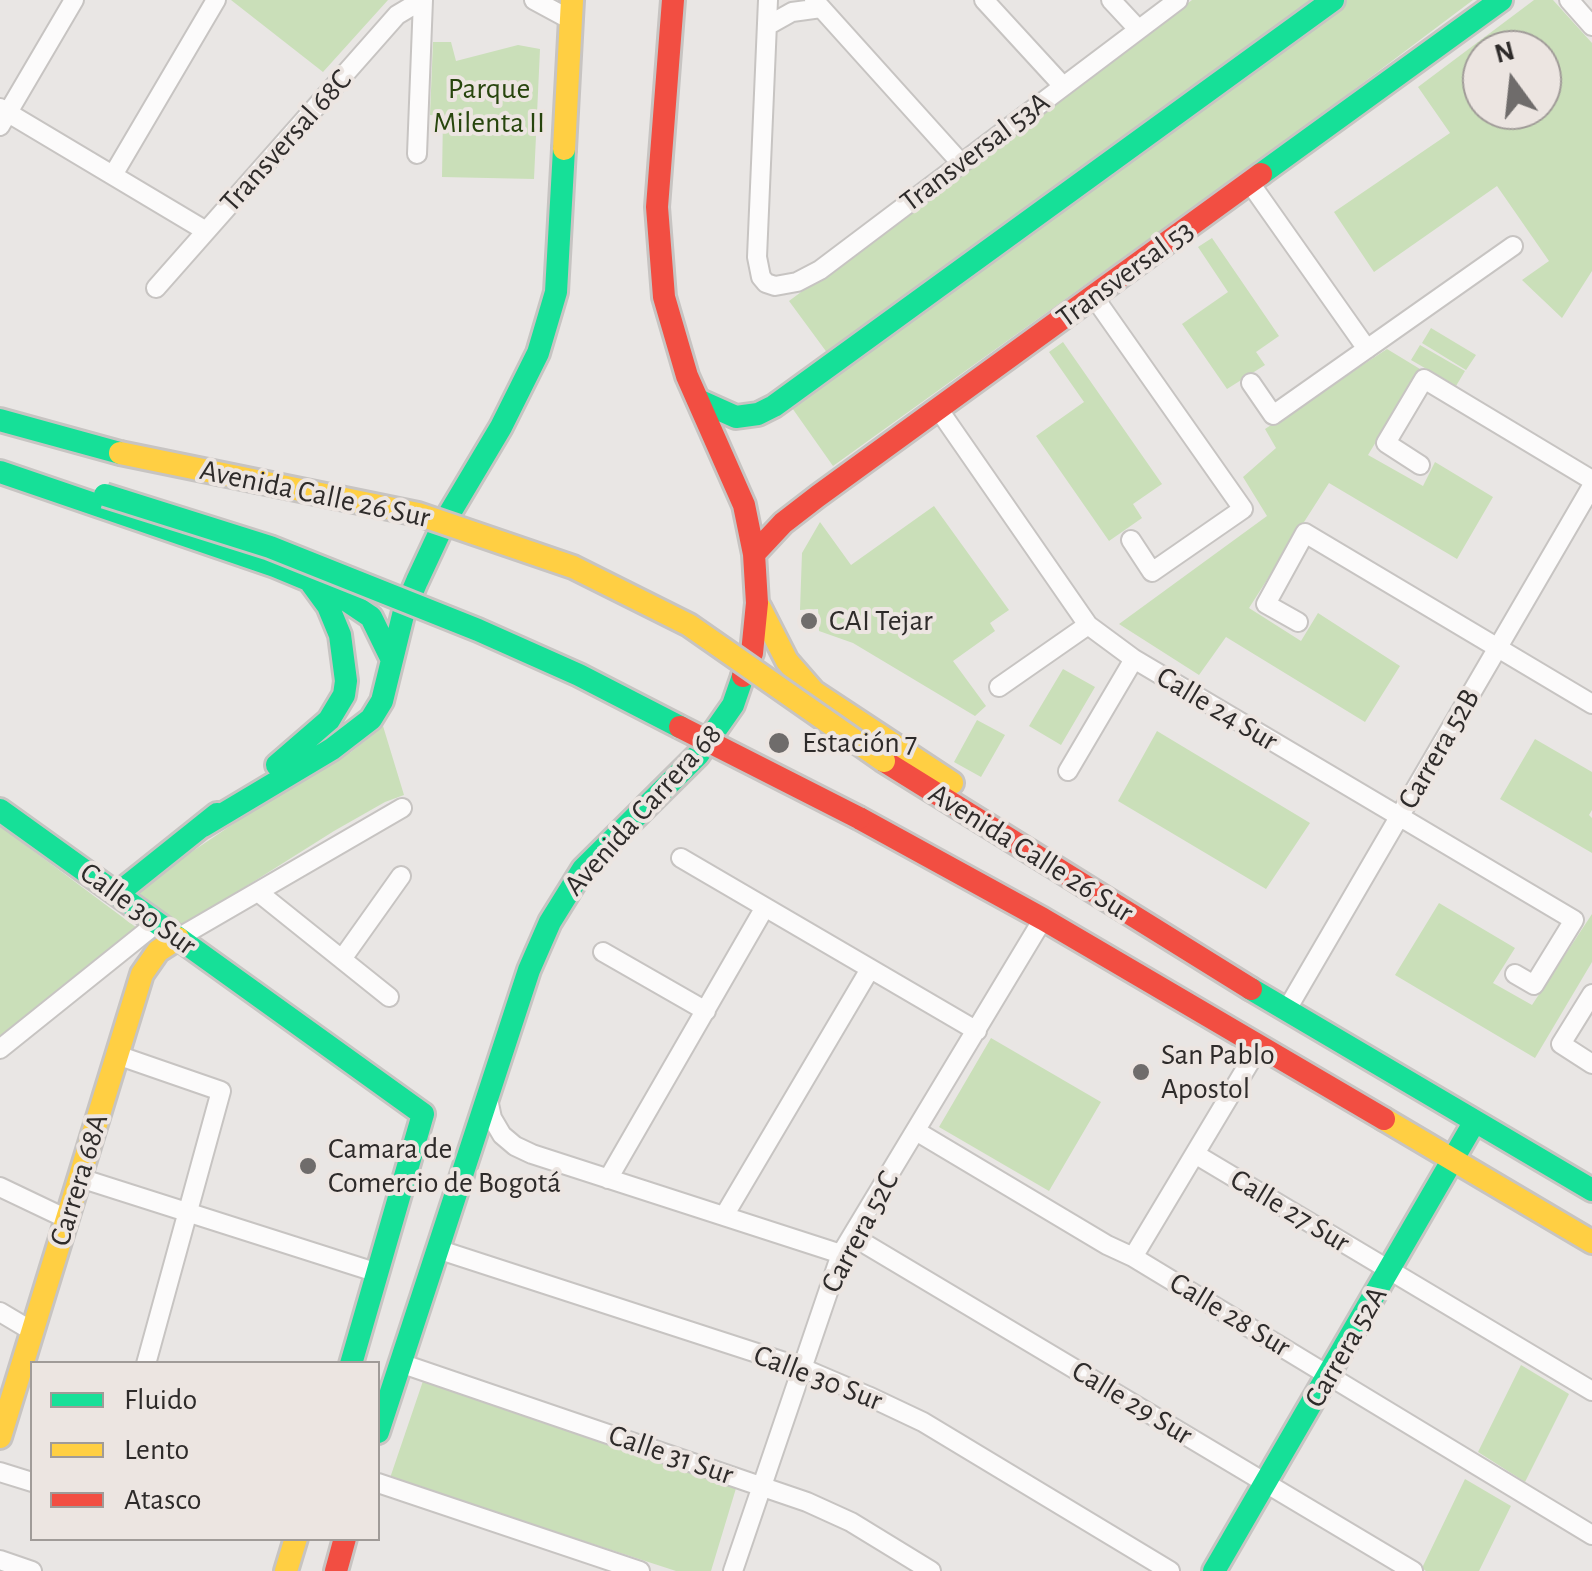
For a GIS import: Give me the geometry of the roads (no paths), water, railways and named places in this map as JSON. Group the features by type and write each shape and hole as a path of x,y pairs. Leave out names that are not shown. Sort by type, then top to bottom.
{"main road":[{"name":"Avenida Carrera 68","path":"380,1426 529,970 559,905 584,869 674,781 719,728 752,653 757,602 754,554 744,505 673,335 658,251 657,208 673,0"},
{"path":"698,400 736,417 758,414 774,406 1332,0"},
{"name":"Transversal 53","path":"754,554 783,523 1501,0"},
{"path":"203,826 353,735 371,719 382,701 404,611 446,521 517,397 548,329 556,292 571,10"},
{"name":"Avenida Calle 26 Sur","path":"0,420 120,452 418,514 573,567 689,625 884,761 1147,926 1592,1190"},
{"path":"0,470 308,579 347,598 371,616 392,660"},
{"name":"Avenida Calle 26 Sur","path":"0,470 105,495 306,560 579,675 859,818 1043,919 1592,1242"},
{"path":"117,894 314,734 337,709 344,695 346,671 340,636 328,606 308,579"},
{"path":"757,602 787,661 825,702 949,781 1147,926"},
{"name":"Calle 30 Sur","path":"0,810 422,1114 378,1273"},
{"name":"Carrera 68A","path":"0,1437 25,1385 32,1331 149,960 178,938"},
{"name":"Carrera 52A","path":"1214,1571 1475,1122"},
{"path":"351,1361 378,1273"},
{"path":"286,1571 295,1541"},
{"path":"336,1571 343,1541"}],"street":[{"path":"74,0 3,116 206,231"},
{"path":"113,175 216,0"},
{"path":"417,154 422,0"},
{"name":"Transversal 68C","path":"156,288 397,16 422,0"},
{"path":"534,0 571,10"},
{"path":"767,26 768,0"},
{"path":"984,0 1063,86"},
{"path":"1112,0 1138,29"},
{"name":"Transversal 53A","path":"767,26 757,257 766,283 785,285 820,270 1178,0"},
{"path":"1569,0 1592,26"},
{"path":"767,26 818,4 960,162"},
{"path":"1250,183 1367,349"},
{"path":"1251,382 1273,415 1513,246"},
{"path":"1094,297 1244,509 1152,572 1131,540"},
{"path":"1420,465 1386,443 1424,379 1592,483"},
{"name":"Calle 24 Sur","path":"940,410 1088,625 1134,659 1574,920 1534,985 1515,974"},
{"name":"Carrera 52B","path":"1286,1011 1592,483"},
{"path":"1298,622 1266,604 1305,533 1592,704"},
{"path":"999,687 1088,625"},
{"path":"1068,771 1134,659"},
{"path":"178,938 402,808"},
{"path":"681,858 977,1031"},
{"path":"342,959 400,876"},
{"path":"258,892 390,997"},
{"path":"608,1178 766,907"},
{"name":"Carrera 52C","path":"732,1571 840,1254 1043,919"},
{"path":"0,1050 157,922"},
{"path":"603,952 706,1011"},
{"path":"724,1216 870,968"},
{"path":"1592,994 1561,1044 1592,1064"},
{"path":"1133,1256 1260,1046"},
{"path":"117,1056 221,1092 147,1361"},
{"path":"487,1095 498,1129 515,1146 840,1254"},
{"name":"Calle 28 Sur","path":"916,1131 1107,1245 1133,1256 1592,1534"},
{"name":"Calle 27 Sur","path":"1195,1154 1592,1391"},
{"path":"80,1178 378,1273"},
{"path":"0,1187 67,1218"},
{"name":"Calle 29 Sur","path":"852,1236 1412,1571"},
{"name":"Calle 30 Sur","path":"437,1249 800,1367 912,1416 1170,1571"},
{"path":"0,1312 32,1331"},
{"name":"Calle 31 Sur","path":"400,1363 829,1510 931,1571"},
{"path":"0,1472 30,1481"},
{"path":"380,1484 640,1571"},
{"path":"0,1560 32,1571"}],"place":[{"name":"CAI Tejar","path":"809,621"},
{"name":"Estación 7","path":"779,743"},
{"name":"San Pablo Apostol","path":"1141,1072"},
{"name":"Camara de Comercio de Bogotá","path":"308,1166"}],"park label":[{"name":"Parque Milenta II","path":"489,106"}]}
